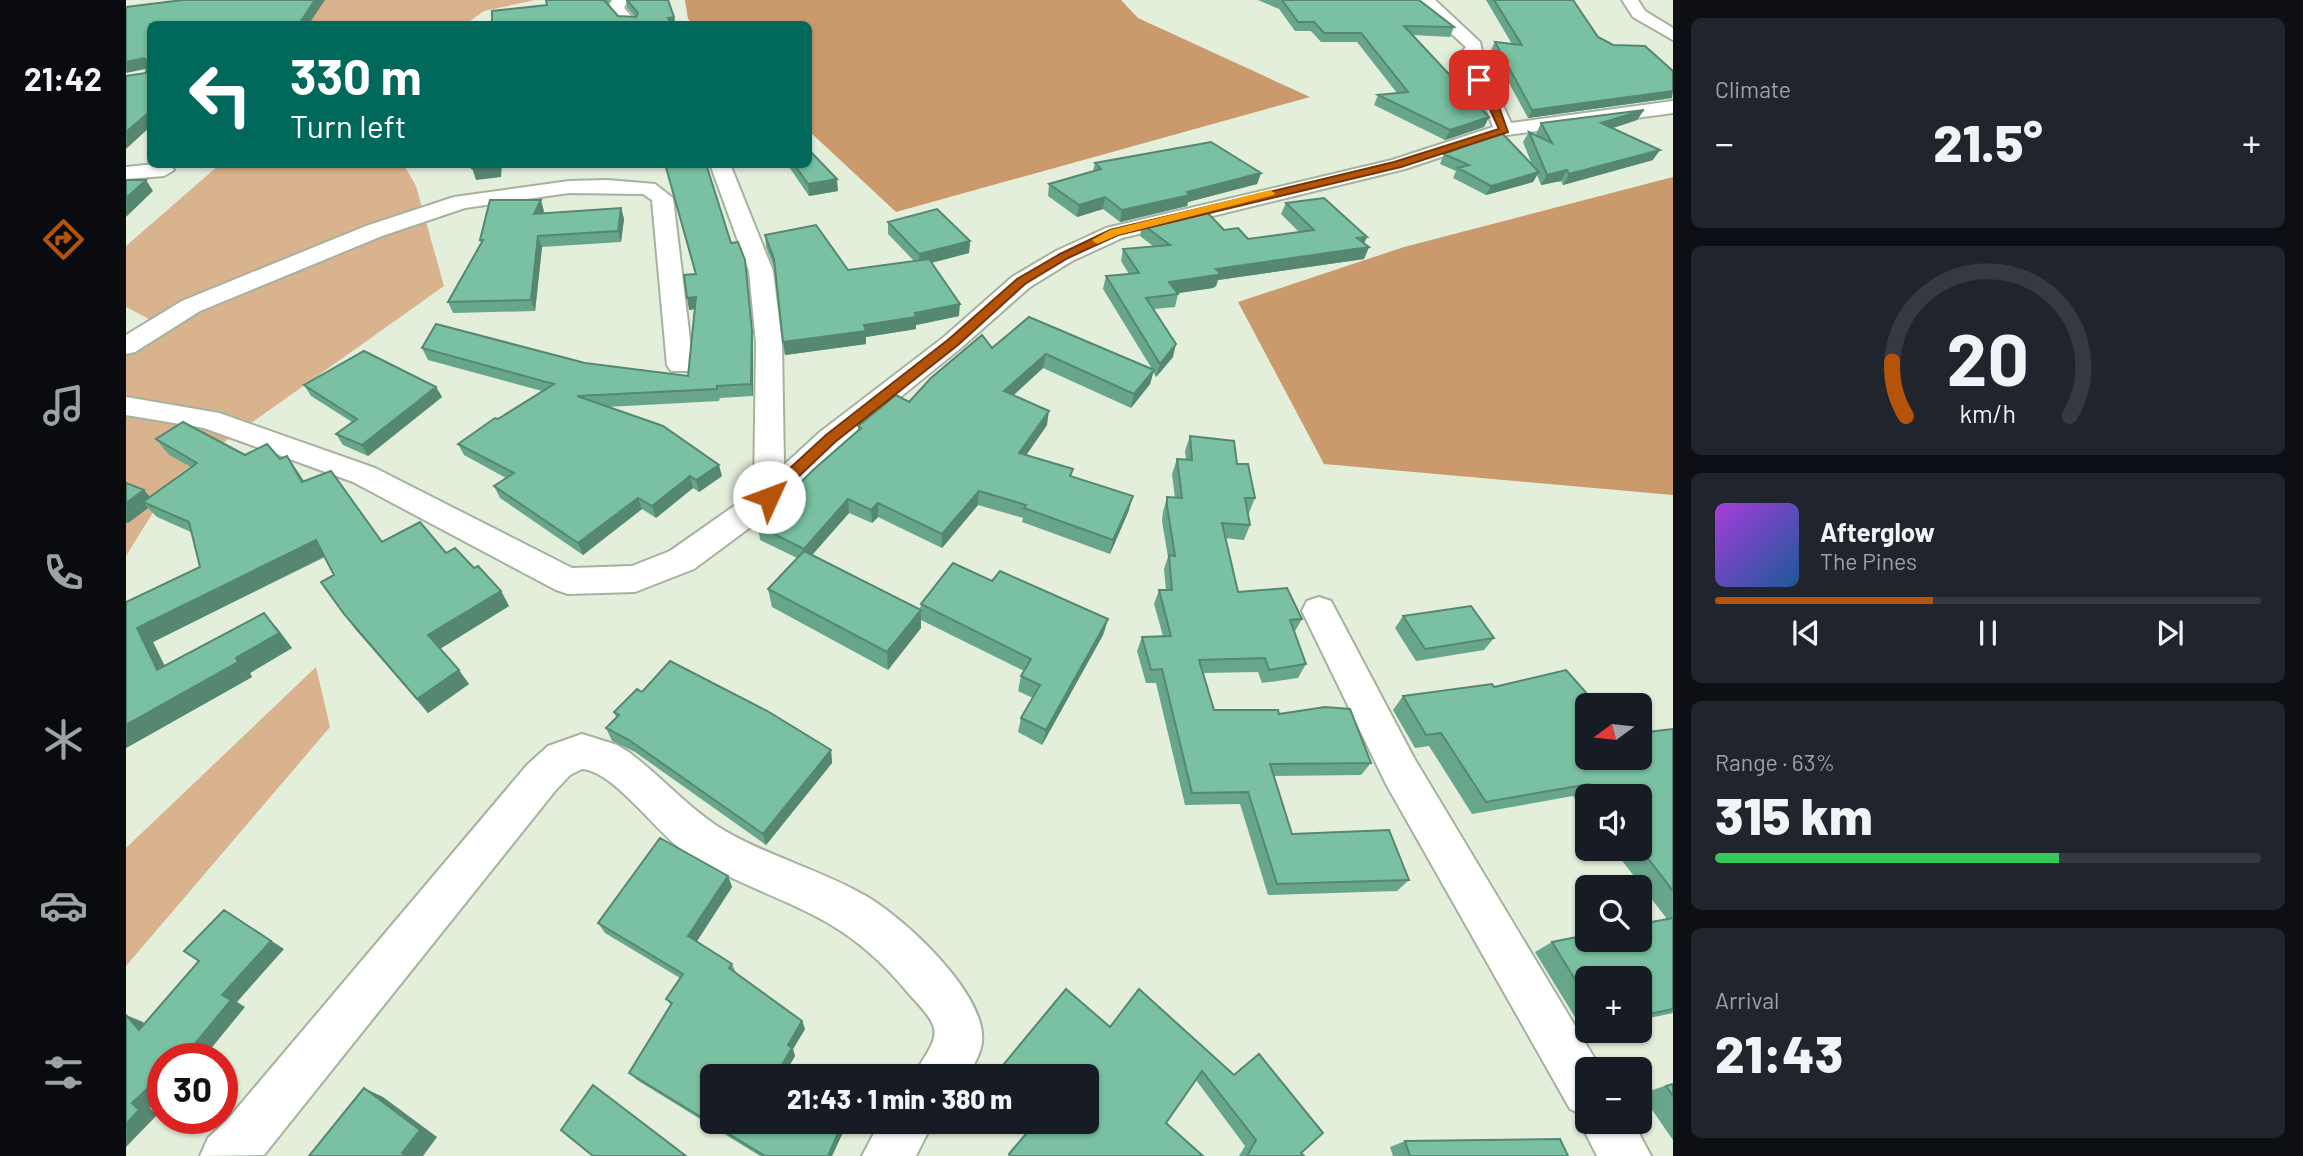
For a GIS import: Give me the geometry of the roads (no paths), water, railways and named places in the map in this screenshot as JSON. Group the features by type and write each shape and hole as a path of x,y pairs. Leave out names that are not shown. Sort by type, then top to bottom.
{"street":[{"path":"620,0 616,8 627,21"},
{"path":"1427,0 1429,6 1475,46 1474,52 1462,63 1462,70 1488,90 1504,130"},
{"path":"1630,0 1639,14 1673,35"},
{"path":"126,406 209,420 364,475 568,581 617,582 660,570 682,560 769,497 831,439 953,342 1021,282 1064,256 1114,233 1398,164 1504,130 1673,107"},
{"path":"722,168 761,271 769,343 769,497"},
{"path":"126,173 163,170"},
{"path":"126,346 191,306 415,217 462,202 607,186 648,188 662,198 680,365"},
{"path":"1319,611 1400,771 1575,1071"},
{"path":"226,1156 246,1137 554,763 578,752 596,754 625,774 695,835 853,913 914,965 942,995 956,1021 958,1043 945,1064"},
{"path":"888,1156 901,1134"},
{"path":"1612,1134 1625,1156"}]}
